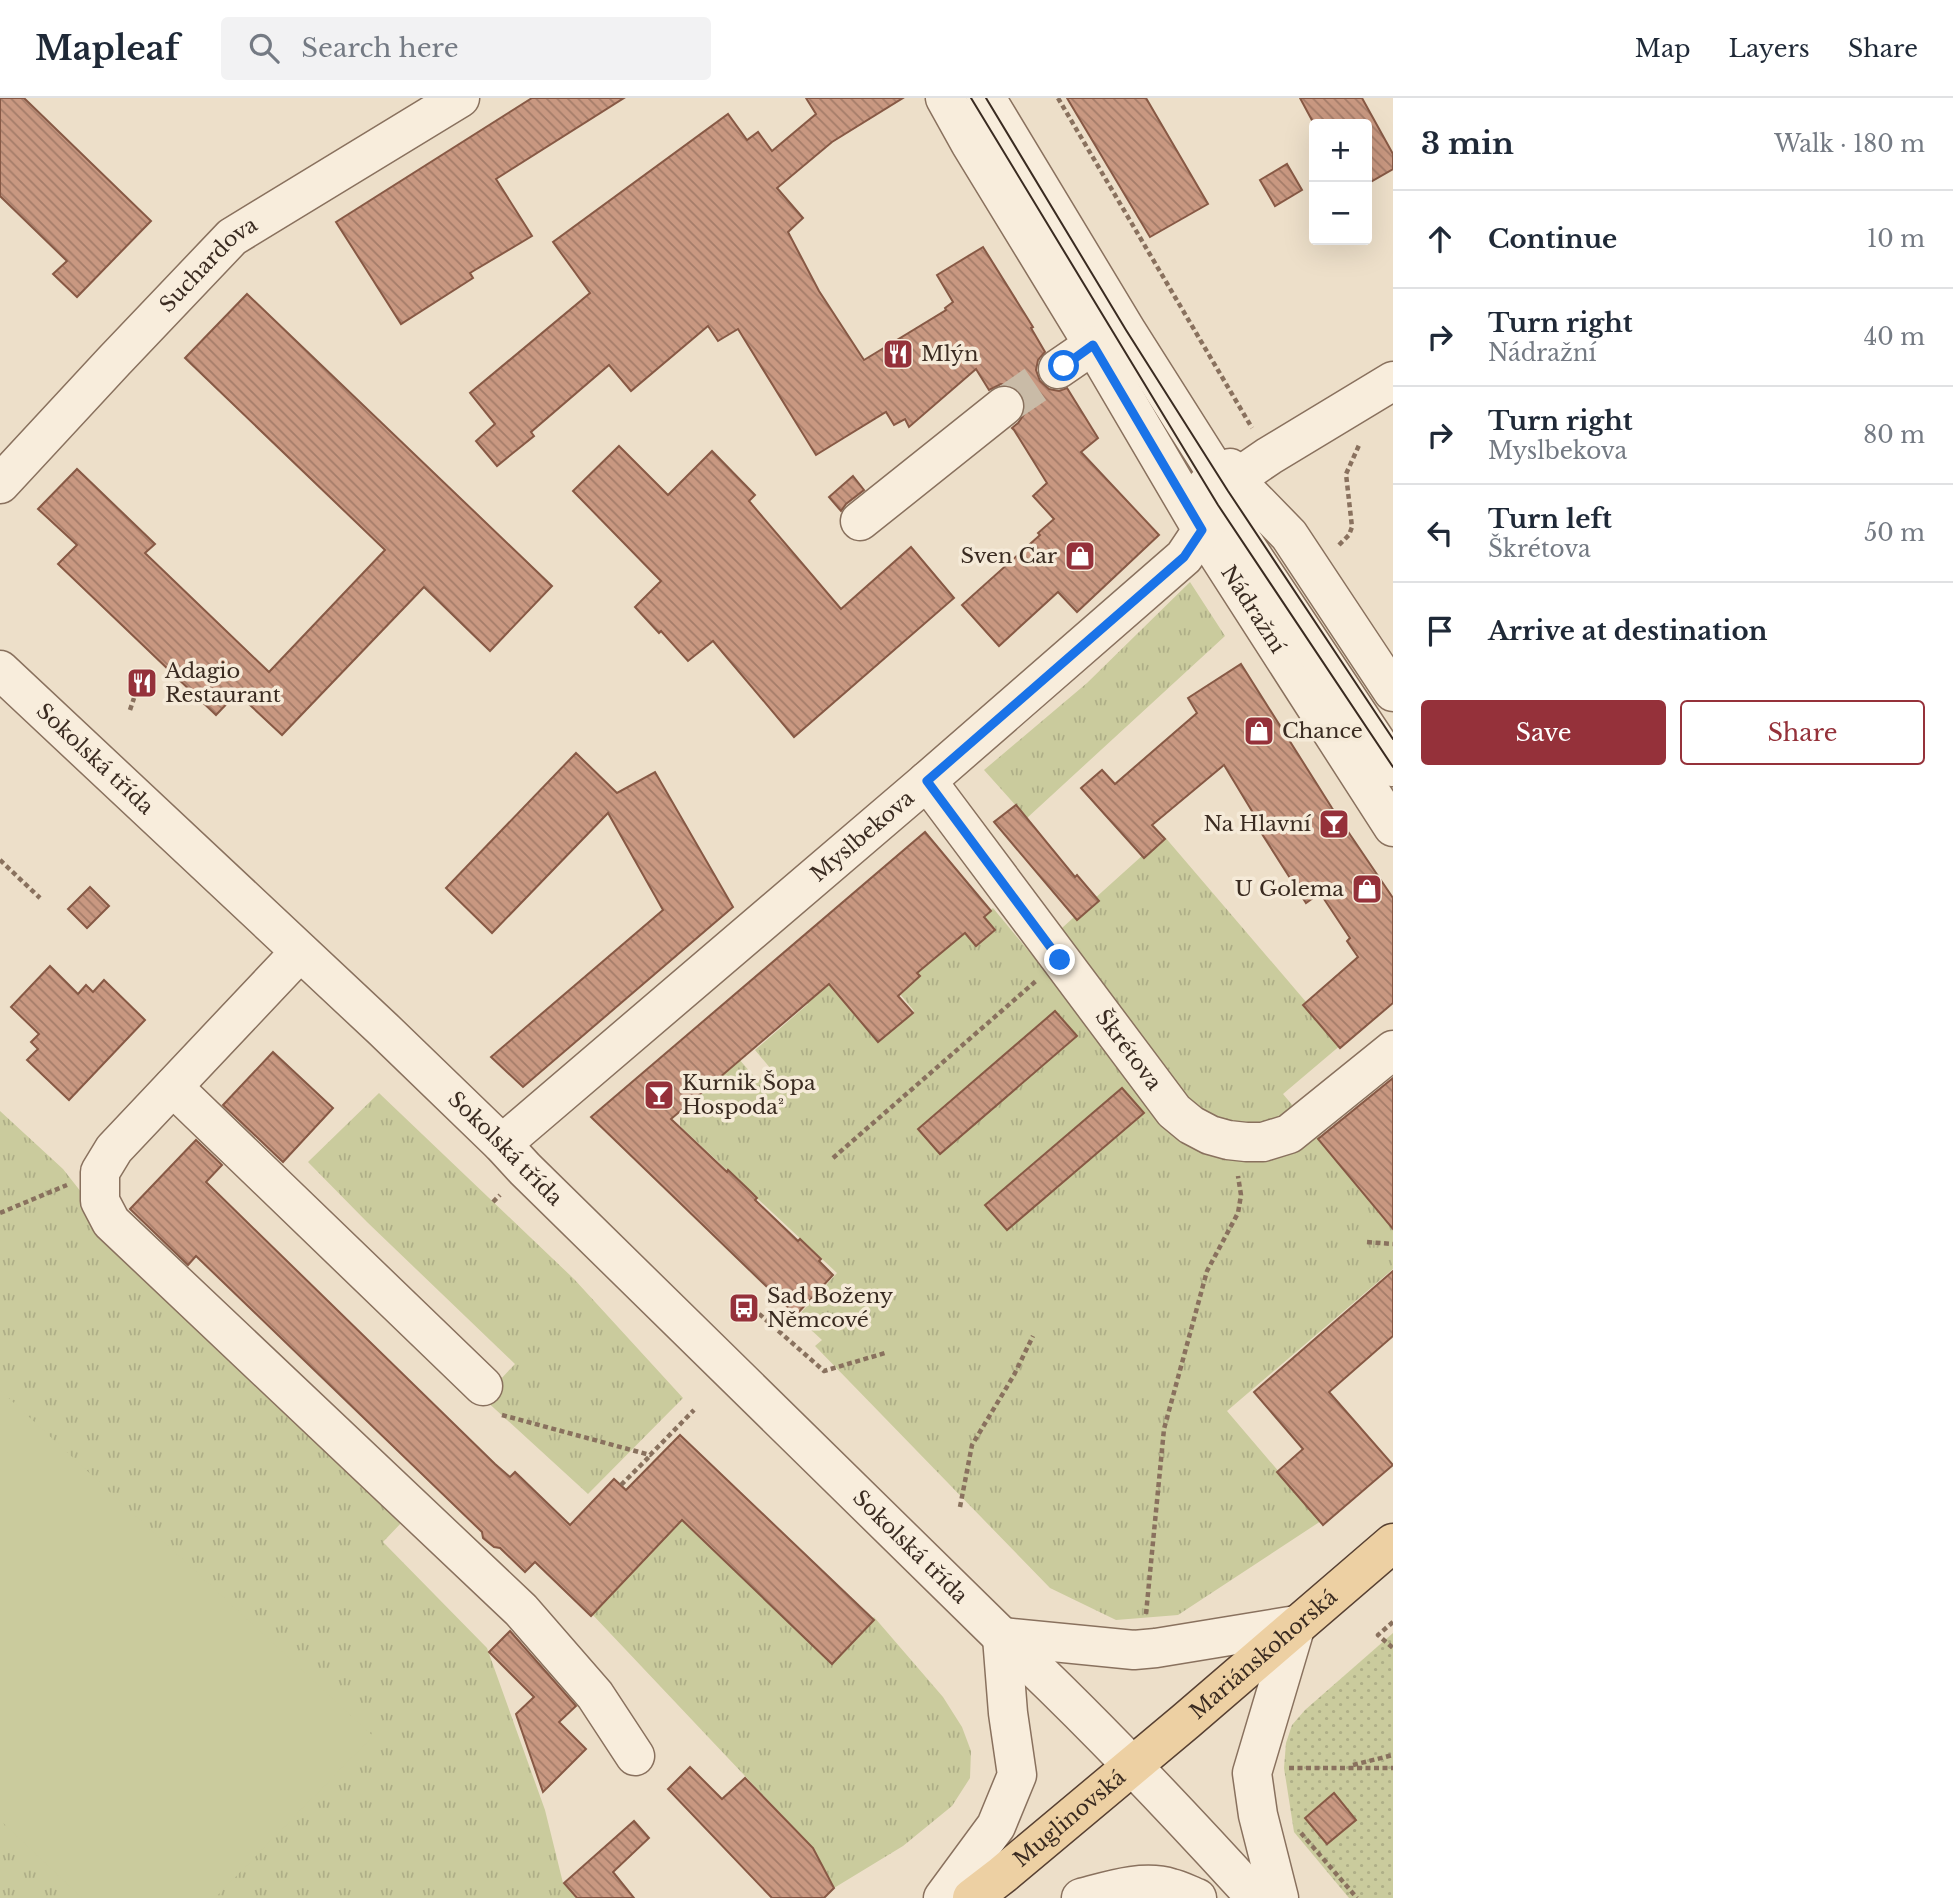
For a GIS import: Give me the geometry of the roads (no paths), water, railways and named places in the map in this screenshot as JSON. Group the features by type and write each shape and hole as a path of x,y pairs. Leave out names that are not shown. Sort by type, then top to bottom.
{"main road":[{"name":"Mariánskohorská","path":"1133,1765 1393,1543"},
{"name":"Muglinovská","path":"972,1898 1133,1765"}],"street":[{"name":"Suchardova","path":"0,484 232,237 460,98"},
{"name":"Nádražní","path":"945,98 982,164 1093,345 1221,501 1289,534 1393,692"},
{"path":"971,98 1221,501 1393,766"},
{"path":"986,98 1126,330 1221,501 1393,738"},
{"name":"Nádražní","path":"1007,98 1138,324 1221,501 1393,827"},
{"path":"1058,369 1093,345"},
{"name":"Myslbekova","path":"502,1144 927,781 1184,557 1221,501 1269,456 1393,381"},
{"path":"860,521 1004,406"},
{"name":"Sokolská třída","path":"0,670 502,1144 1002,1637 1066,1696 1255,1898"},
{"name":"Škrétova","path":"927,781 1174,1111 1191,1125 1210,1135 1246,1142 1264,1142 1289,1134 1393,1050"},
{"path":"300,951 114,1149 100,1172 100,1201 111,1222 521,1609 595,1695 635,1756"},
{"path":"173,1087 483,1386"},
{"path":"943,1898 996,1826 1017,1775 1008,1713 1002,1637 1134,1650 1296,1625 1252,1773 1258,1815 1279,1898"},
{"path":"1081,1898 1145,1886 1168,1887 1197,1898"}],"tunnel":[{"path":"1004,406 1058,369"}],"tram line":[{"path":"971,98 1218,505 1393,767"},
{"path":"986,98 1126,330 1228,491 1393,739"}],"place":[{"name":"Mlýn","path":"898,354"},
{"name":"Sven Car","path":"1080,556"},
{"name":"Adagio Restaurant","path":"142,683"},
{"name":"Chance","path":"1259,731"},
{"name":"Na Hlavní","path":"1334,824"},
{"name":"U Golema","path":"1367,889"},
{"name":"Kurnik Šopa Hospoda²","path":"659,1095"},
{"name":"Sad Boženy Němcové","path":"744,1308"}]}
